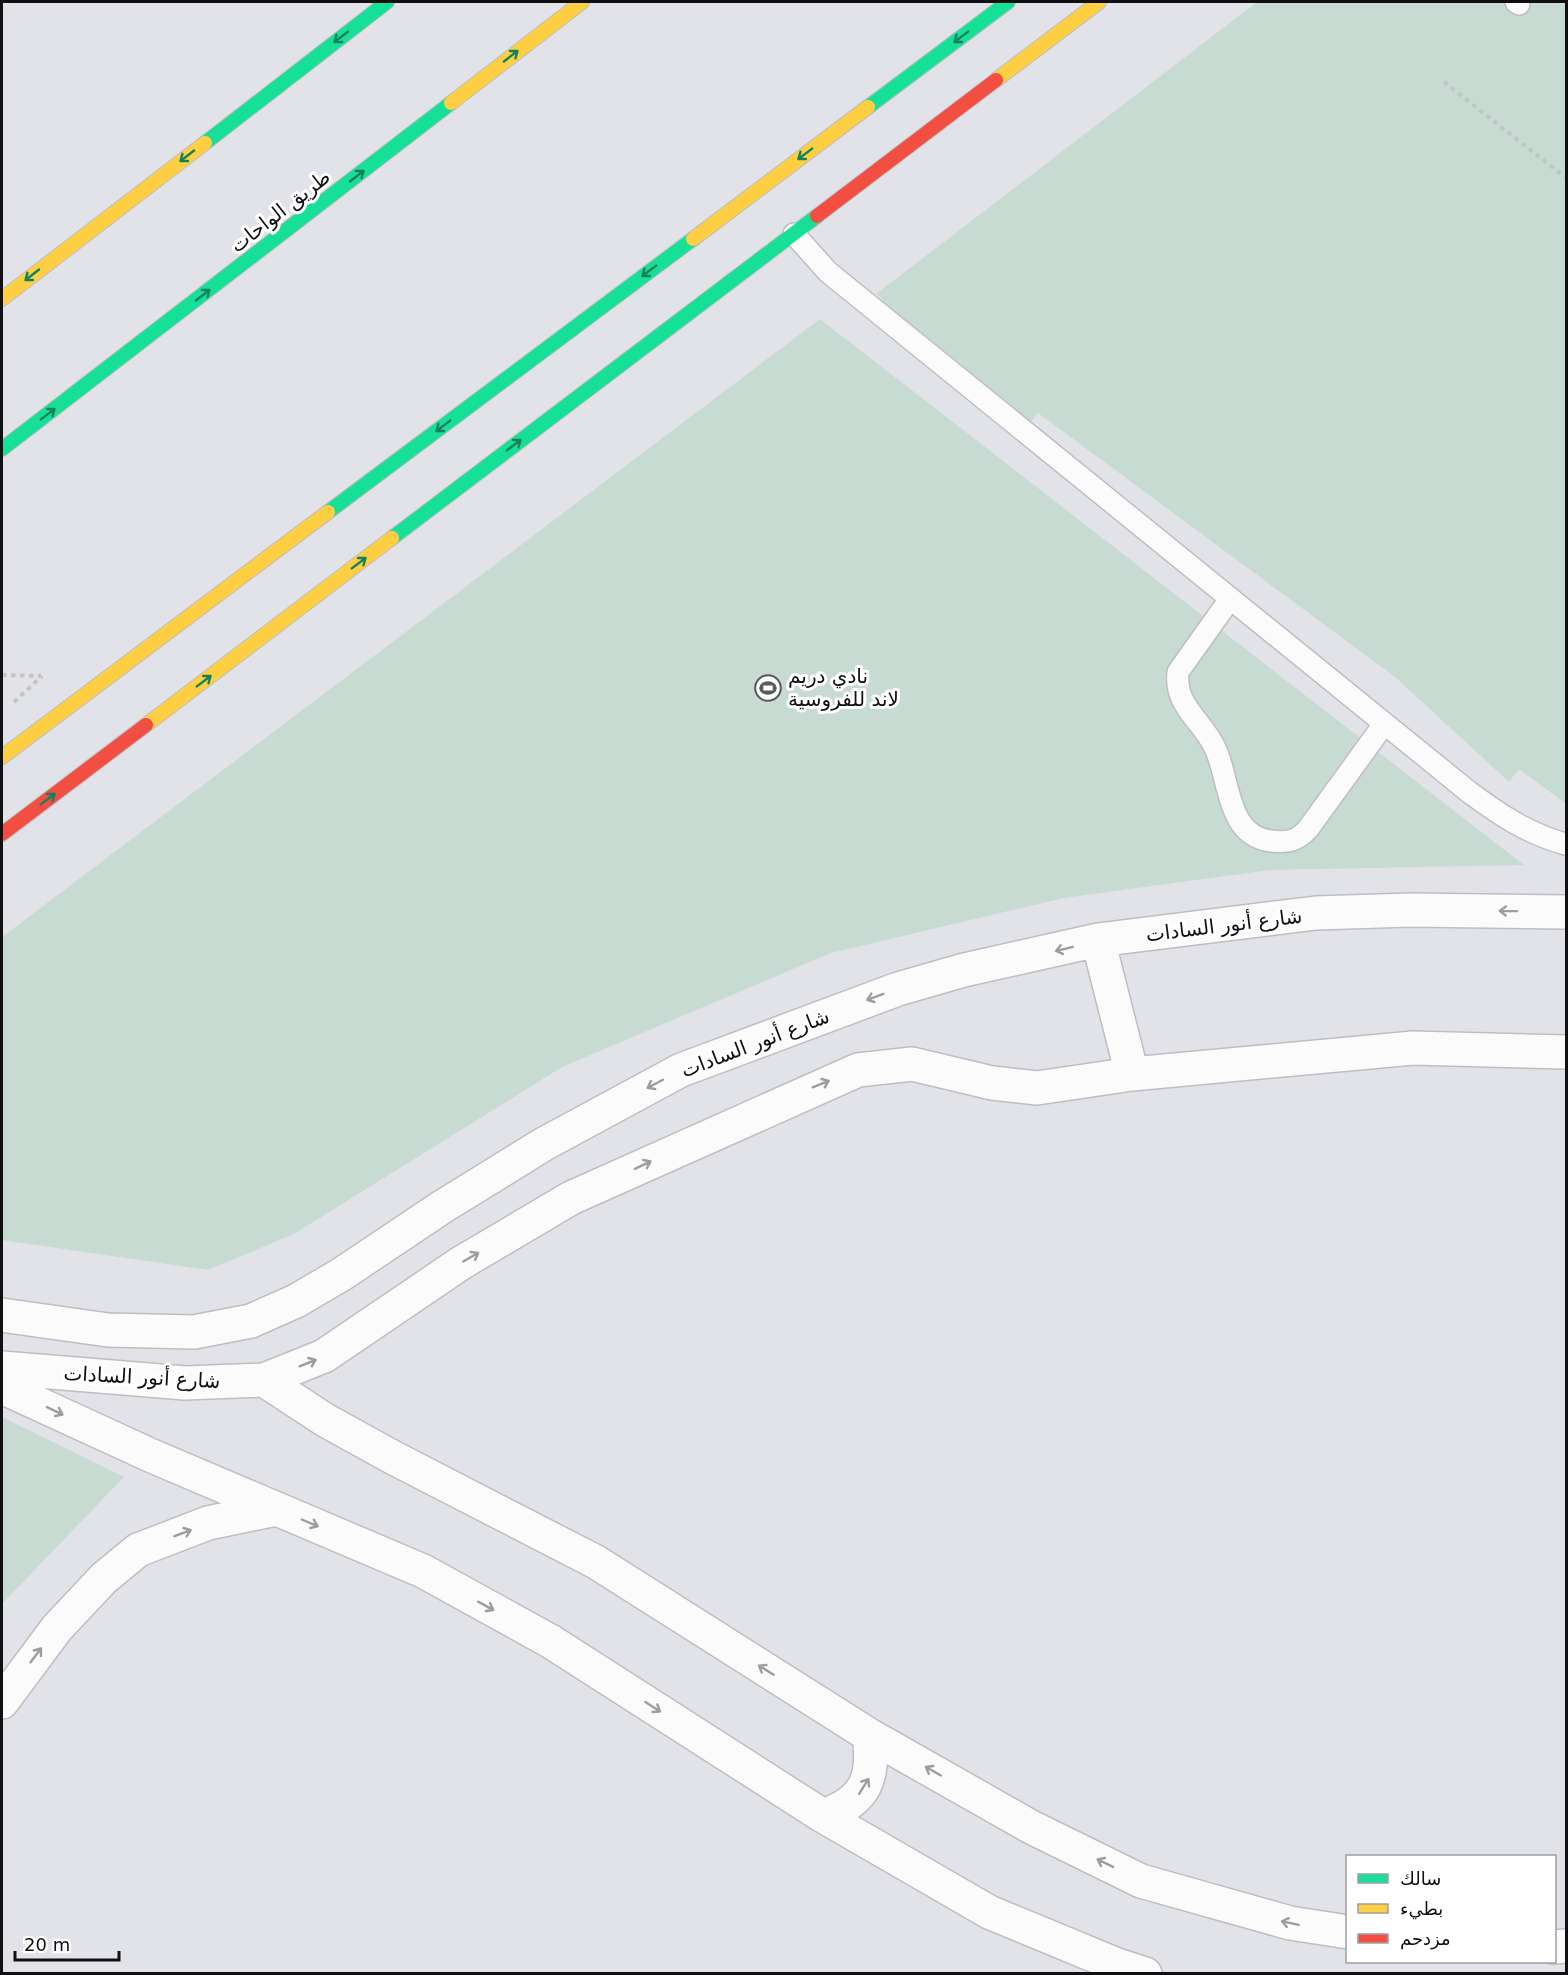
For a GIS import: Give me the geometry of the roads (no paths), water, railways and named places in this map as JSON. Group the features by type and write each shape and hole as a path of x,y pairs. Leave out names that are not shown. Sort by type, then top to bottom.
{"main road":[{"path":"2,299 387,2"},
{"name":"طريق الواحات","path":"2,449 582,2"},
{"path":"2,757 1008,2"},
{"path":"2,834 1100,2"}],"street":[{"name":"شارع أنور السادات","path":"2,1315 108,1330 194,1332 251,1321 296,1301 342,1275 442,1207 544,1144 681,1070 898,989 964,970 1098,940 1316,913 1410,910 1566,912"},
{"path":"1098,940 1132,1074"},
{"name":"شارع أنور السادات","path":"2,1368 185,1383 264,1380 324,1356 460,1263 571,1198 813,1087 858,1070 912,1064 992,1083 1036,1088 1132,1074 1413,1048 1566,1052"},
{"path":"264,1380 325,1420 394,1458 596,1562 869,1735 1031,1827 1141,1881 1290,1923 1346,1932"},
{"path":"2,1387 152,1456 423,1571 550,1641 823,1816 988,1912 1117,1965 1145,1974"},
{"path":"2,1702 57,1628 104,1578 138,1550 208,1523 276,1509"},
{"path":"823,1816 850,1803 862,1791 871,1775 869,1735"}],"lane":[{"path":"794,234 828,272 1468,792 1512,824 1538,837 1564,844"},
{"path":"1230,598 1178,672 1177,683 1182,703 1210,738 1220,758 1231,806 1250,831 1265,840 1283,843 1298,839 1308,829 1384,724"}],"place":[{"name":"نادي دريم لاند للفروسية","path":"768,688"}]}
